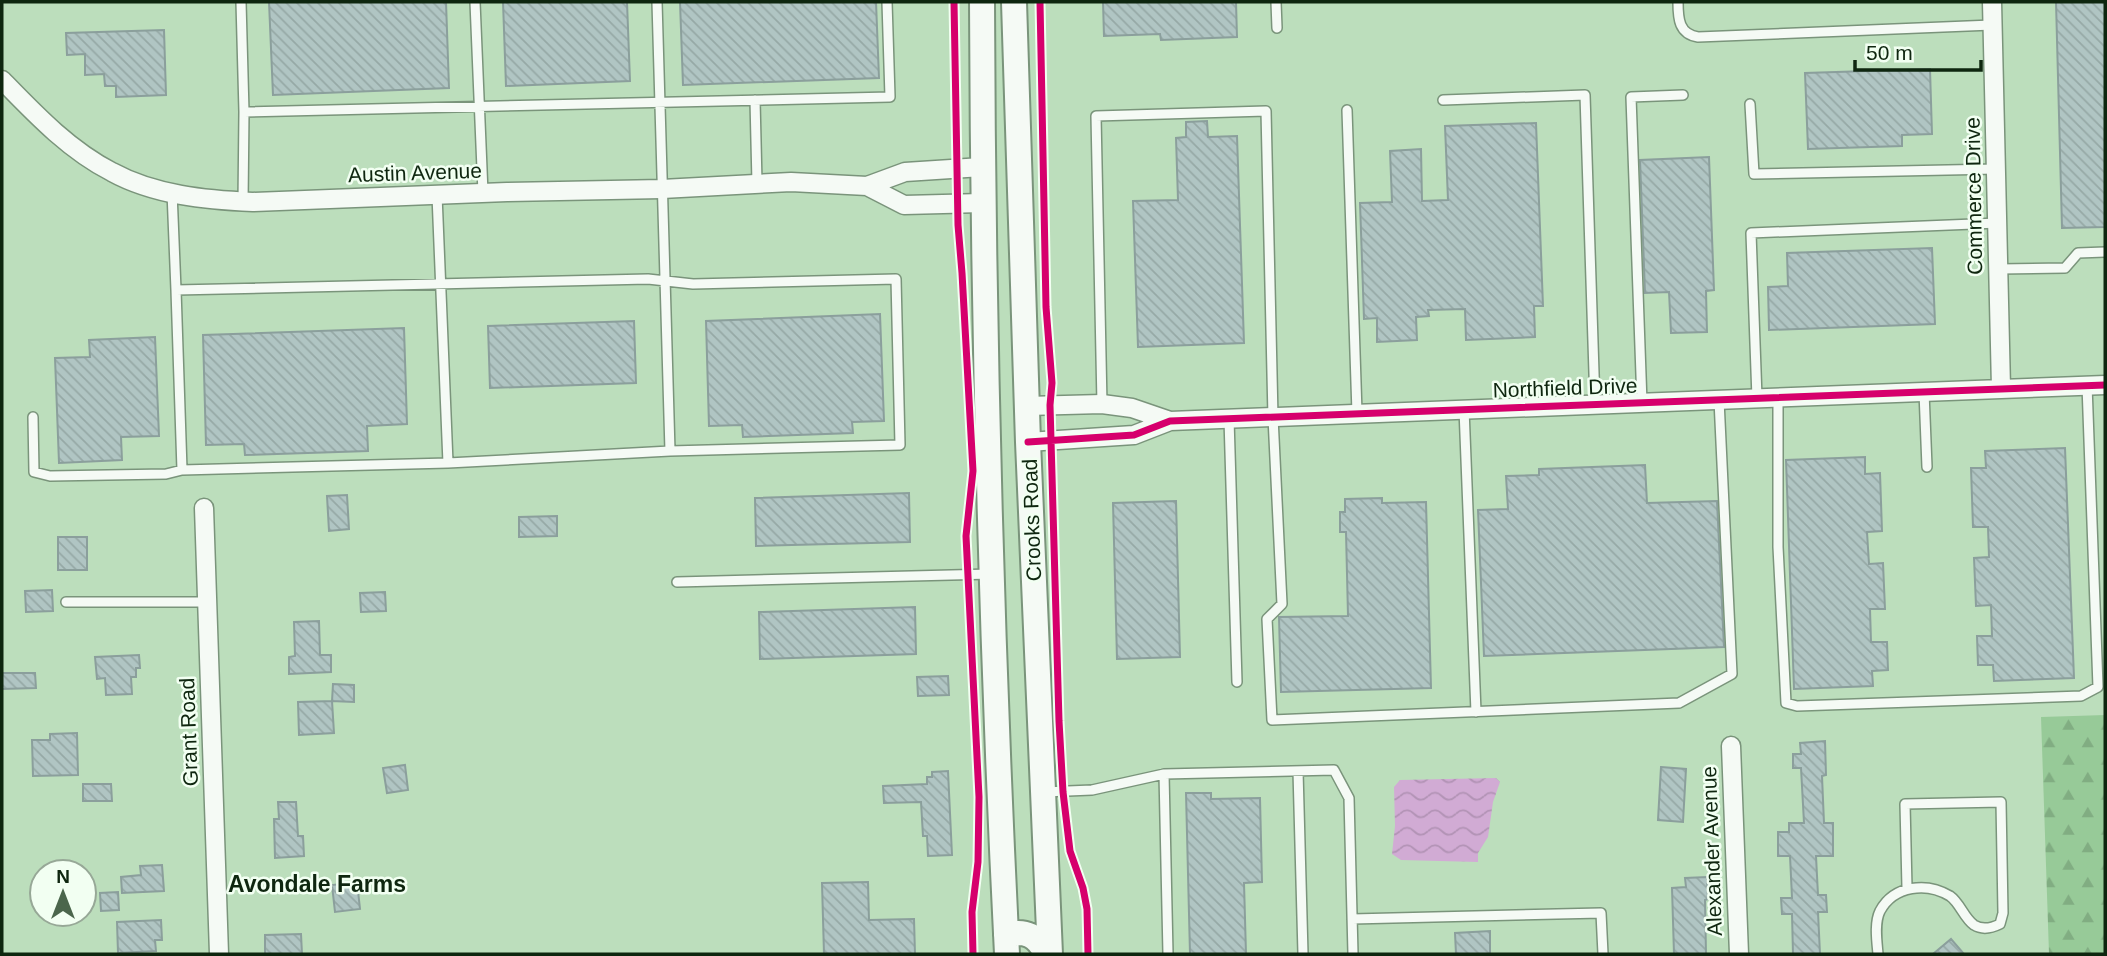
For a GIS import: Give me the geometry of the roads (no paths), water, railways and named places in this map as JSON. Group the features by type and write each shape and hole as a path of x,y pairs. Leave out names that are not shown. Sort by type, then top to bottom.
{"main road":[{"name":"Crooks Road","path":"982,2 982,203 987,405 998,781 1007,945"},
{"name":"Crooks Road","path":"1014,2 1048,954"},
{"path":"982,167 994,168 1004,173 1013,184 1021,207"},
{"path":"987,405 1004,436 1014,441 1028,442"},
{"path":"992,568 1002,558 1021,563 1034,586"},
{"path":"1007,945 1016,932 1027,933 1035,938 1048,954"}],"street":[{"name":"Commerce Drive","path":"1992,2 2001,388"},
{"name":"Austin Avenue","path":"2,80 46,124 113,173 147,186 216,200 243,202 662,189 790,182 867,186 905,172 982,167"},
{"name":"Austin Avenue","path":"867,186 904,205 982,203"},
{"name":"Northfield Drive","path":"1028,442 1134,435 1170,421 2096,385"},
{"name":"Northfield Drive","path":"1027,406 1102,404 1132,408 1170,421"},
{"name":"Grant Road","path":"204,508 219,954"},
{"name":"Alexander Avenue","path":"1731,746 1739,954"}],"lane":[{"path":"241,2 243,202"},
{"path":"475,2 483,193"},
{"path":"657,2 670,451"},
{"path":"244,112 890,97 887,2"},
{"path":"1276,2 1277,28"},
{"path":"1678,2 1682,29 1689,36 1698,37 1992,24"},
{"path":"1443,100 1585,95 1595,404"},
{"path":"1642,403 1630,97 1684,95"},
{"path":"755,100 757,183"},
{"path":"1751,104 1754,174 1996,169"},
{"path":"1347,110 1357,413"},
{"path":"1102,404 1096,116 1266,111 1273,417 1282,604 1267,619 1272,720 1679,703 1732,674 1720,400"},
{"path":"172,192 181,470"},
{"path":"437,195 449,463"},
{"path":"1757,398 1751,233 1998,223"},
{"path":"1999,269 2065,268 2078,253 2105,252"},
{"path":"33,417 34,472 50,476 449,463 670,451 900,445 896,279 693,284 667,280 441,282 176,290"},
{"path":"1778,397 1778,547 1786,703 1797,706 2018,699 2081,696 2098,687 2096,385"},
{"path":"1924,392 1927,467"},
{"path":"1464,409 1476,712"},
{"path":"1228,419 1237,682"},
{"path":"677,582 992,568"},
{"path":"66,602 208,601"},
{"path":"1042,792 1092,790 1164,774 1334,770 1349,798 1353,954"},
{"path":"1298,771 1303,954"},
{"path":"1164,774 1168,954"},
{"path":"1878,954 1877,928 1880,912 1893,897 1907,888 1937,888 1954,899 1975,925 1990,928 2000,924 2003,913 2001,802 1905,804 1907,888"},
{"path":"1352,919 1601,913 1603,954"}],"water":[{"path":"1496,778 1500,782 1493,802 1488,837 1478,853 1478,862 1401,860 1392,854 1395,826 1394,787 1400,780"}],"district":[{"name":"Avondale Farms","path":"317,884"}]}
